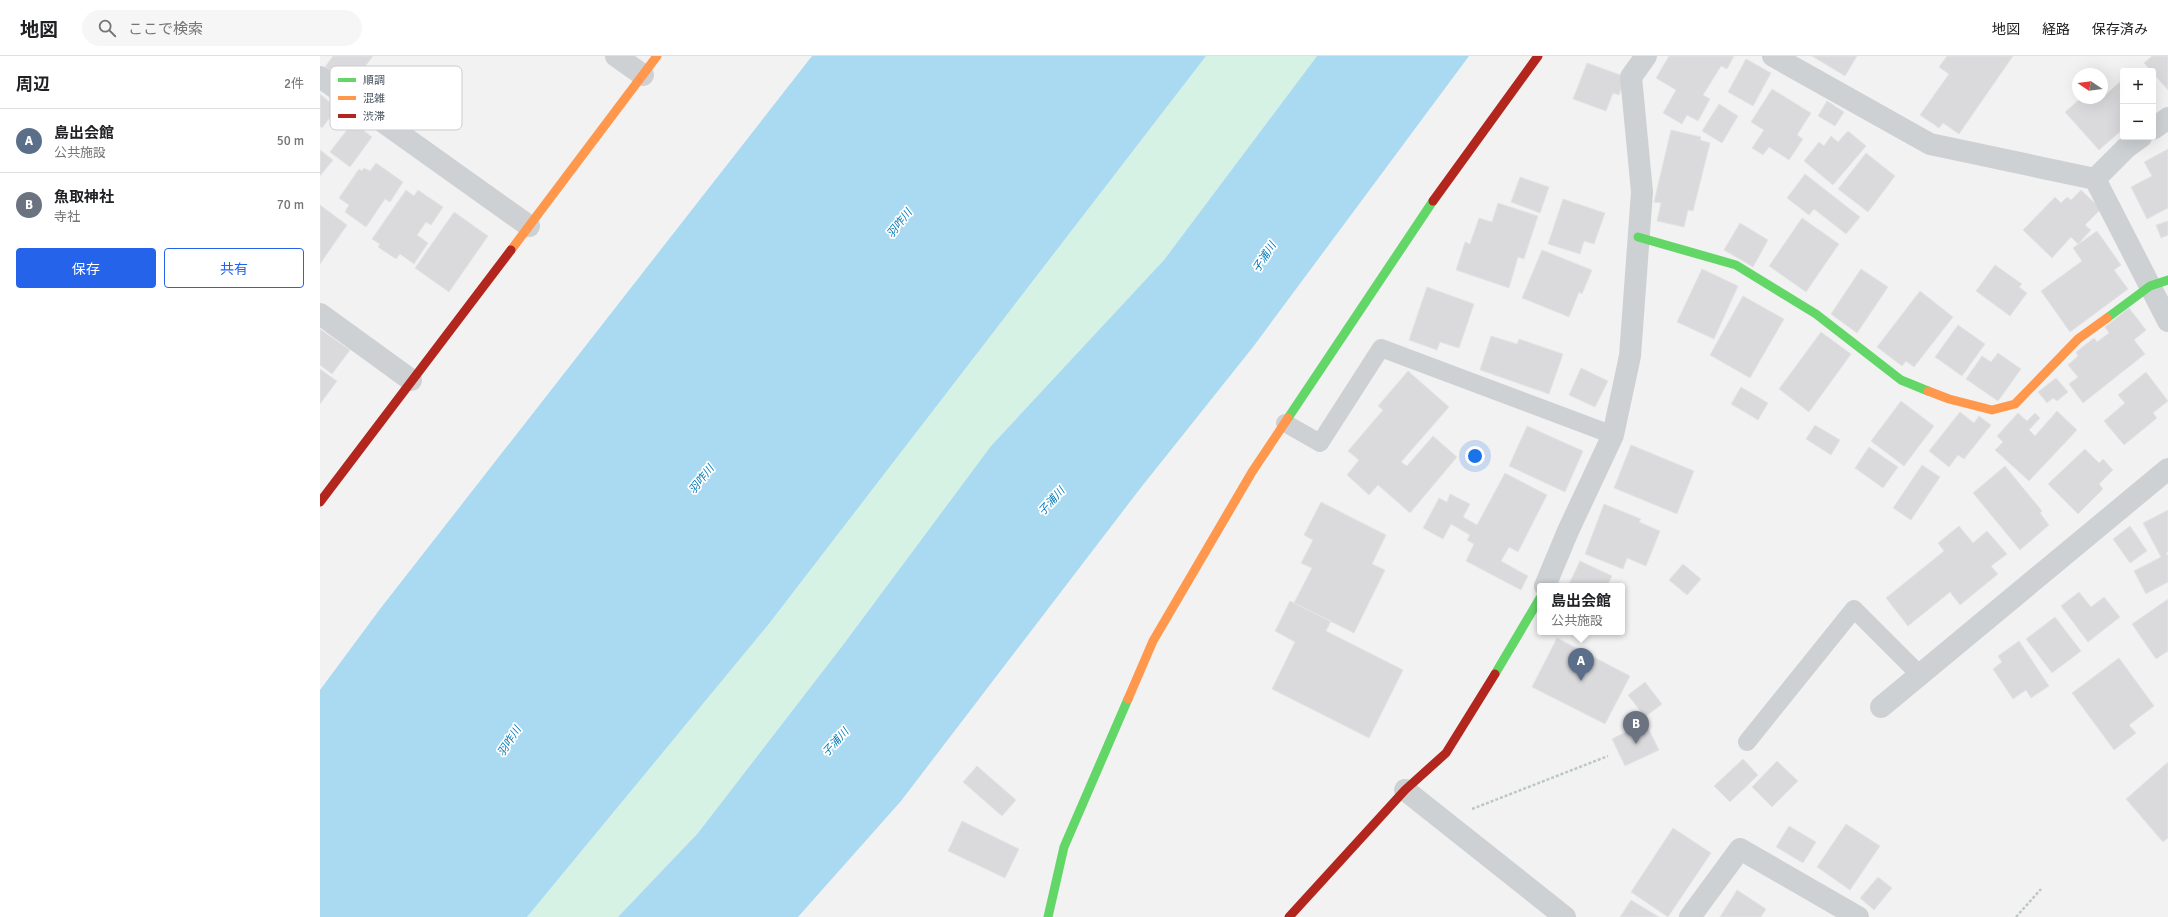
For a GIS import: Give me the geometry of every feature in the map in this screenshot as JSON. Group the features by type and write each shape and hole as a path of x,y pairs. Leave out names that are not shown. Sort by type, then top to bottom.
{"street":[{"path":"616,56 643,76"},
{"path":"320,502 657,56"},
{"path":"1048,917 1064,847 1153,642 1252,472 1412,230 1538,56"},
{"path":"1546,583 1568,531 1613,434 1630,356 1642,192 1631,77 1646,56"},
{"path":"1773,56 1930,144 2095,179 2159,283 2168,321"},
{"path":"320,77 330,84"},
{"path":"2156,127 2168,118"},
{"path":"394,130 529,226"},
{"path":"2095,179 2126,148 2137,140"},
{"path":"1638,237 1736,265 1816,314 1900,380 1949,399 1992,410 2015,404 2078,339 2159,283"},
{"path":"320,314 411,380"},
{"path":"1881,707 2168,468"},
{"path":"1289,917 1405,790 1446,753 1537,605"},
{"path":"1405,790 1565,917"},
{"path":"1690,917 1740,849 1858,917"}],"lane":[{"path":"1285,423 1320,443 1381,348 1613,434"},
{"path":"1747,742 1854,609 1920,675"}],"path":[{"path":"1444,821 1608,756"},
{"path":"2016,917 2041,889"}],"green space":[{"path":"1206,56 1317,56 1164,260 991,446 843,645 698,833 618,917 527,917 768,625"}],"water":[{"name":"羽咋川","path":"812,56 1206,56 768,625 527,917 320,917 320,690 380,609"},
{"name":"子浦川","path":"1317,56 1469,56 1253,347 1139,490 901,801 798,917 618,917 698,833 843,645 991,446 1164,260"}],"building":[{"path":"333,56 373,56 366,66 330,66 330,71 325,67"},
{"path":"1669,56 1734,56 1727,69 1721,66 1703,95 1710,99 1698,121 1687,115 1682,124 1663,113 1676,90 1656,78"},
{"path":"1812,56 1857,56 1845,76"},
{"path":"1947,56 2013,56 1959,134 1943,123 1939,128 1920,115 1949,74 1939,67"},
{"path":"2152,56 2168,56 2168,90 2156,76 2156,68 2148,68 2144,63"},
{"path":"1746,59 1771,73 1753,106 1728,92"},
{"path":"1587,63 1626,77 1619,95 1613,93 1606,111 1573,99"},
{"path":"2120,82 2120,132 2099,150 2065,112 2074,104 2108,104 2108,93"},
{"path":"1772,89 1811,113 1797,135 1803,139 1789,160 1769,147 1763,155 1752,148 1764,130 1751,122"},
{"path":"320,94 330,102 330,117 322,128 320,126"},
{"path":"1827,101 1844,112 1835,126 1818,116"},
{"path":"1719,104 1738,116 1722,143 1702,131"},
{"path":"347,130 363,130 372,137 350,167 330,152"},
{"path":"1671,130 1701,137 1700,140 1710,143 1693,211 1688,210 1684,227 1657,221 1661,203 1654,202"},
{"path":"1848,131 1866,146 1833,185 1804,161 1819,142 1824,146 1831,136 1838,142"},
{"path":"2168,149 2168,208 2147,219 2131,187 2152,176 2144,162"},
{"path":"320,150 333,160 320,176"},
{"path":"1866,153 1895,176 1868,212 1838,189"},
{"path":"376,163 403,182 390,202 385,199 366,227 345,212 349,205 339,198 359,169 362,171 364,168 370,171"},
{"path":"1805,174 1860,217 1846,234 1814,209 1809,215 1787,198"},
{"path":"1520,177 1549,187 1540,213 1511,202"},
{"path":"406,190 414,196 418,190 443,207 431,225 426,222 417,235 428,243 414,264 400,254 396,259 378,247 380,244 372,239"},
{"path":"2081,190 2101,209 2085,225 2091,230 2078,244 2071,237 2052,258 2023,230 2055,197 2061,203 2067,197 2071,200"},
{"path":"1563,199 1605,213 1594,244 1584,241 1580,254 1548,244"},
{"path":"1498,203 1538,216 1524,259 1518,257 1509,288 1456,270 1465,242 1470,244 1479,218 1492,222"},
{"path":"320,205 347,225 320,264"},
{"path":"454,212 488,236 449,292 415,268"},
{"path":"1802,218 1839,244 1806,292 1769,266"},
{"path":"2168,221 2168,235 2161,238 2156,225"},
{"path":"1740,223 1768,240 1753,267 1724,250"},
{"path":"2097,231 2121,265 2114,270 2128,289 2070,332 2041,291 2082,261 2073,248"},
{"path":"1542,250 1592,270 1582,294 1579,292 1569,317 1522,298"},
{"path":"1995,265 2022,284 2019,287 2027,293 2010,316 1976,291"},
{"path":"1702,269 1738,286 1714,339 1677,322"},
{"path":"1861,269 1888,287 1857,333 1831,314"},
{"path":"1427,287 1474,304 1459,348 1440,342 1437,350 1409,340"},
{"path":"1920,291 1953,317 1914,367 1906,361 1902,366 1877,347"},
{"path":"1743,296 1784,319 1750,378 1710,355"},
{"path":"2129,308 2146,330 2134,340 2145,354 2083,403 2069,384 2078,377 2068,365 2078,356 2076,352 2094,338 2097,342 2109,333 2105,327"},
{"path":"1958,325 1985,344 1962,376 1935,357"},
{"path":"320,329 350,350 332,374 320,365"},
{"path":"1821,332 1851,354 1809,412 1779,389"},
{"path":"1491,336 1517,344 1519,339 1563,354 1549,394 1480,370"},
{"path":"1998,353 2021,369 1998,401 1966,379 1982,356 1991,362"},
{"path":"1581,368 1608,381 1595,407 1569,395"},
{"path":"320,369 337,381 320,404"},
{"path":"1408,371 1449,407 1401,462 1407,466 1433,436 1457,457 1410,513 1378,485 1369,495 1347,475 1359,460 1348,451 1383,410 1378,406"},
{"path":"2146,372 2168,401 2153,413 2157,418 2124,445 2104,421 2125,403 2118,395"},
{"path":"2056,378 2068,392 2057,401 2053,398 2047,403 2038,392"},
{"path":"1741,387 1768,403 1758,420 1731,404"},
{"path":"1901,401 1934,426 1904,466 1871,441"},
{"path":"2057,411 2077,430 2029,481 1995,450 2003,442 1997,436 2018,413 2027,421 2035,413 2040,418 2029,430 2035,436"},
{"path":"1960,412 1974,423 1979,416 1991,425 1964,459 1958,455 1949,467 1929,451"},
{"path":"1815,425 1840,440 1831,455 1806,439"},
{"path":"1527,426 1583,451 1565,492 1509,466"},
{"path":"1631,445 1694,471 1677,514 1614,488"},
{"path":"1869,447 1898,467 1883,488 1855,468"},
{"path":"2085,449 2099,463 2103,459 2113,470 2099,484 2103,489 2078,514 2048,484"},
{"path":"1922,465 1940,477 1911,520 1893,508"},
{"path":"2005,466 2042,511 2040,513 2049,525 2020,550 1973,493"},
{"path":"1505,473 1547,495 1518,552 1509,547 1501,561 1528,576 1521,590 1466,561 1474,544 1467,540 1470,535 1451,524 1443,539 1423,528 1439,498 1447,502 1450,494 1470,504 1463,517 1477,525"},
{"path":"1321,502 1386,535 1372,564 1385,570 1354,633 1294,603 1312,568 1301,563 1313,540 1304,535"},
{"path":"1604,504 1641,519 1639,522 1660,531 1646,566 1627,558 1623,569 1585,554"},
{"path":"2168,510 2168,552 2166,553 2168,556 2168,582 2146,594 2134,571 2161,557 2143,523"},
{"path":"1959,526 1973,543 1987,531 2007,554 1991,566 1998,574 1960,605 1950,592 1908,626 1886,598 1944,551 1938,543"},
{"path":"2130,526 2147,551 2130,563 2113,539"},
{"path":"1580,561 1612,576 1608,583 1569,583"},
{"path":"1683,564 1701,579 1687,595 1669,580"},
{"path":"2079,592 2091,607 2104,597 2120,617 2088,642 2061,606"},
{"path":"2168,599 2168,651 2156,659 2132,624"},
{"path":"1290,601 1331,621 1326,631 1403,670 1369,738 1272,689 1295,642 1275,631"},
{"path":"2055,617 2081,651 2052,673 2026,639"},
{"path":"1557,638 1630,676 1605,724 1532,687"},
{"path":"2019,641 2049,686 2031,698 2026,690 2013,699 1993,669 2002,662 1998,656"},
{"path":"2119,658 2154,706 2129,725 2136,733 2114,750 2072,693"},
{"path":"1645,682 1662,704 1645,717 1628,695"},
{"path":"1645,722 1659,750 1625,766 1612,739"},
{"path":"1743,759 1758,775 1730,802 1714,786"},
{"path":"1777,761 1798,781 1772,807 1752,787"},
{"path":"2168,762 2168,838 2163,842 2126,799"},
{"path":"977,766 1016,800 1002,816 963,782"},
{"path":"962,821 1019,849 1005,878 948,851"},
{"path":"1846,824 1880,846 1850,890 1817,867"},
{"path":"1789,826 1816,842 1803,863 1776,847"},
{"path":"1673,828 1711,853 1668,917 1631,892"},
{"path":"1878,877 1892,888 1874,910 1860,898"},
{"path":"1737,890 1766,909 1761,917 1720,917"},
{"path":"1631,900 1659,917 1620,917"}],"traffic: fast":[{"path":"1288,418 1433,201"},
{"path":"1638,237 1736,265 1816,314 1901,380 1928,391"},
{"path":"2107,318 2150,286 2168,280"},
{"path":"1495,674 1537,603"},
{"path":"1048,917 1064,847 1128,699"}],"traffic: slow":[{"path":"511,250 657,56"},
{"path":"1928,391 1949,399 1992,410 2015,404 2078,339 2107,318"},
{"path":"1128,699 1153,641 1252,472 1288,418"}],"traffic: jam":[{"path":"1433,201 1538,56"},
{"path":"320,502 511,250"},
{"path":"1289,917 1405,790 1446,753 1495,674"}],"place":[{"name":"島出会館","path":"1581,681"},
{"name":"魚取神社","path":"1636,744"}]}
